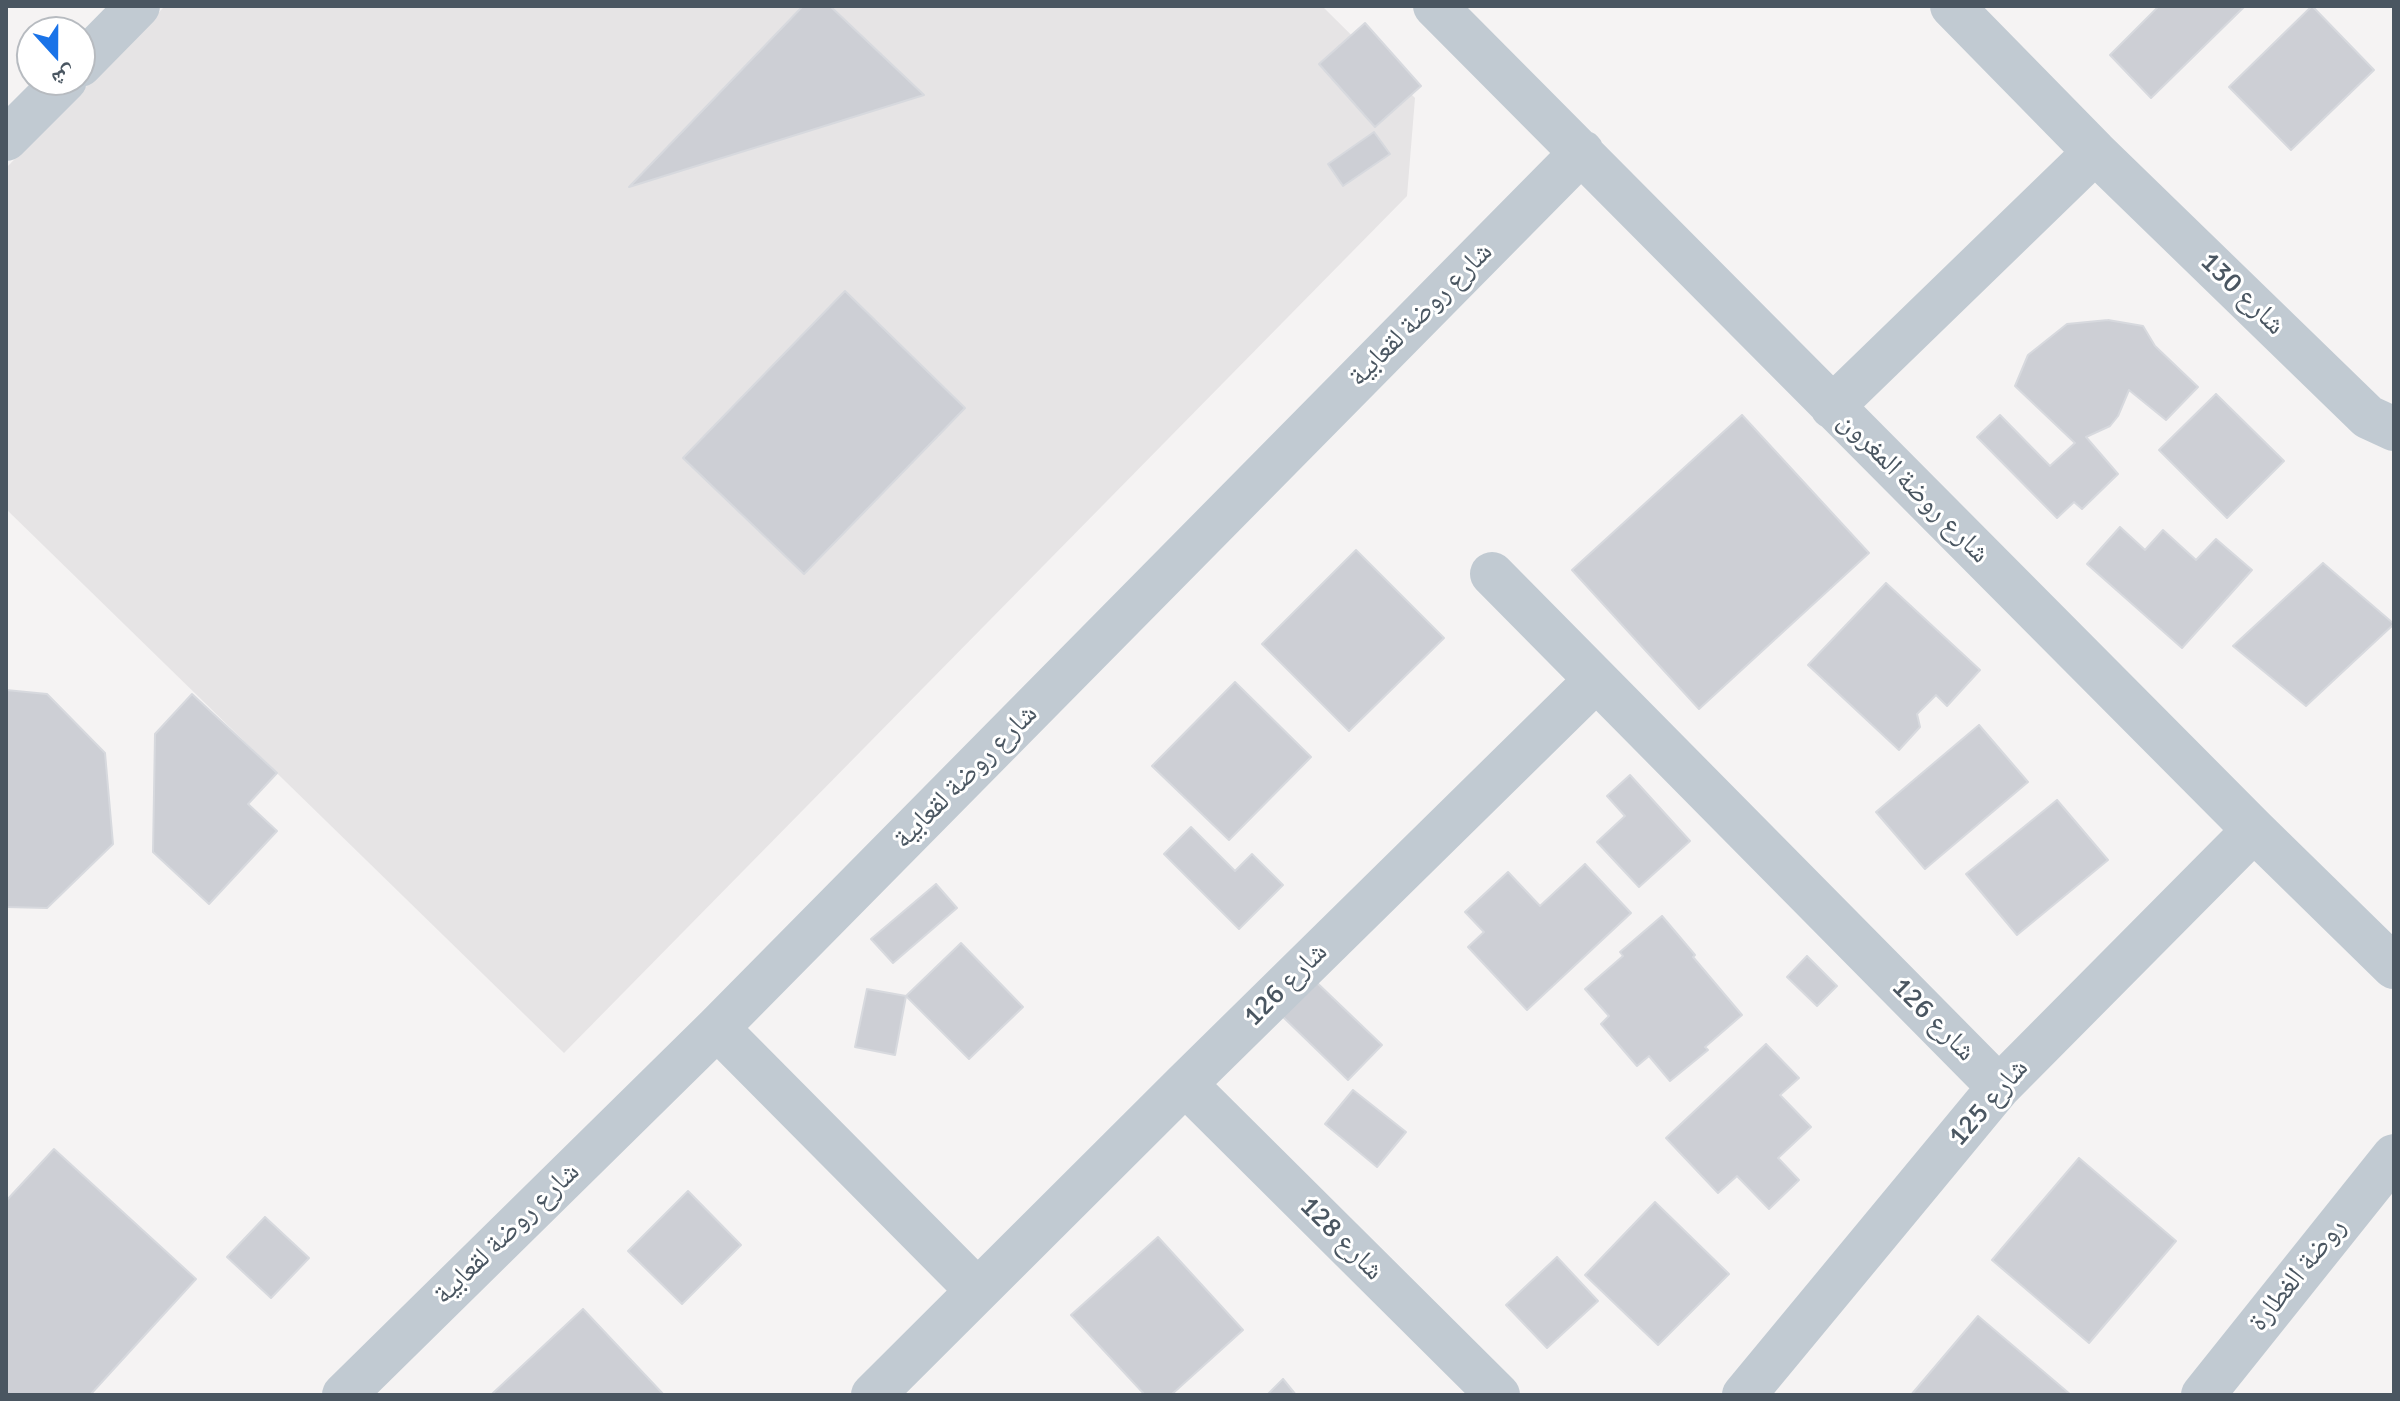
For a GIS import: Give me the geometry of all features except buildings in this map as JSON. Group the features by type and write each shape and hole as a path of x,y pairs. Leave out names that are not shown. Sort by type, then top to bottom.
{"street":[{"path":"96,49 138,6"},
{"name":"شارع روضة المغرون","path":"1435,6 2394,967"},
{"name":"شارع 130","path":"1952,6 2095,152 2368,417 2394,429"},
{"path":"6,139 49,96"},
{"name":"شارع روضة لقعابية","path":"344,1395 717,1028 1582,152"},
{"path":"1832,407 2095,152"},
{"name":"شارع 126","path":"1492,574 1999,1087"},
{"name":"شارع 126","path":"873,1395 1596,680"},
{"name":"شارع 125","path":"1744,1395 1999,1087 2254,830"},
{"path":"717,1028 977,1290"},
{"name":"شارع 128","path":"1185,1084 1498,1395"},
{"name":"روضة الغطارة","path":"2203,1395 2394,1156"}],"shaded area":[{"path":"165,6 1322,6 1415,98 1407,196 564,1053 6,509 6,168 77,96 96,96 96,76"}]}
